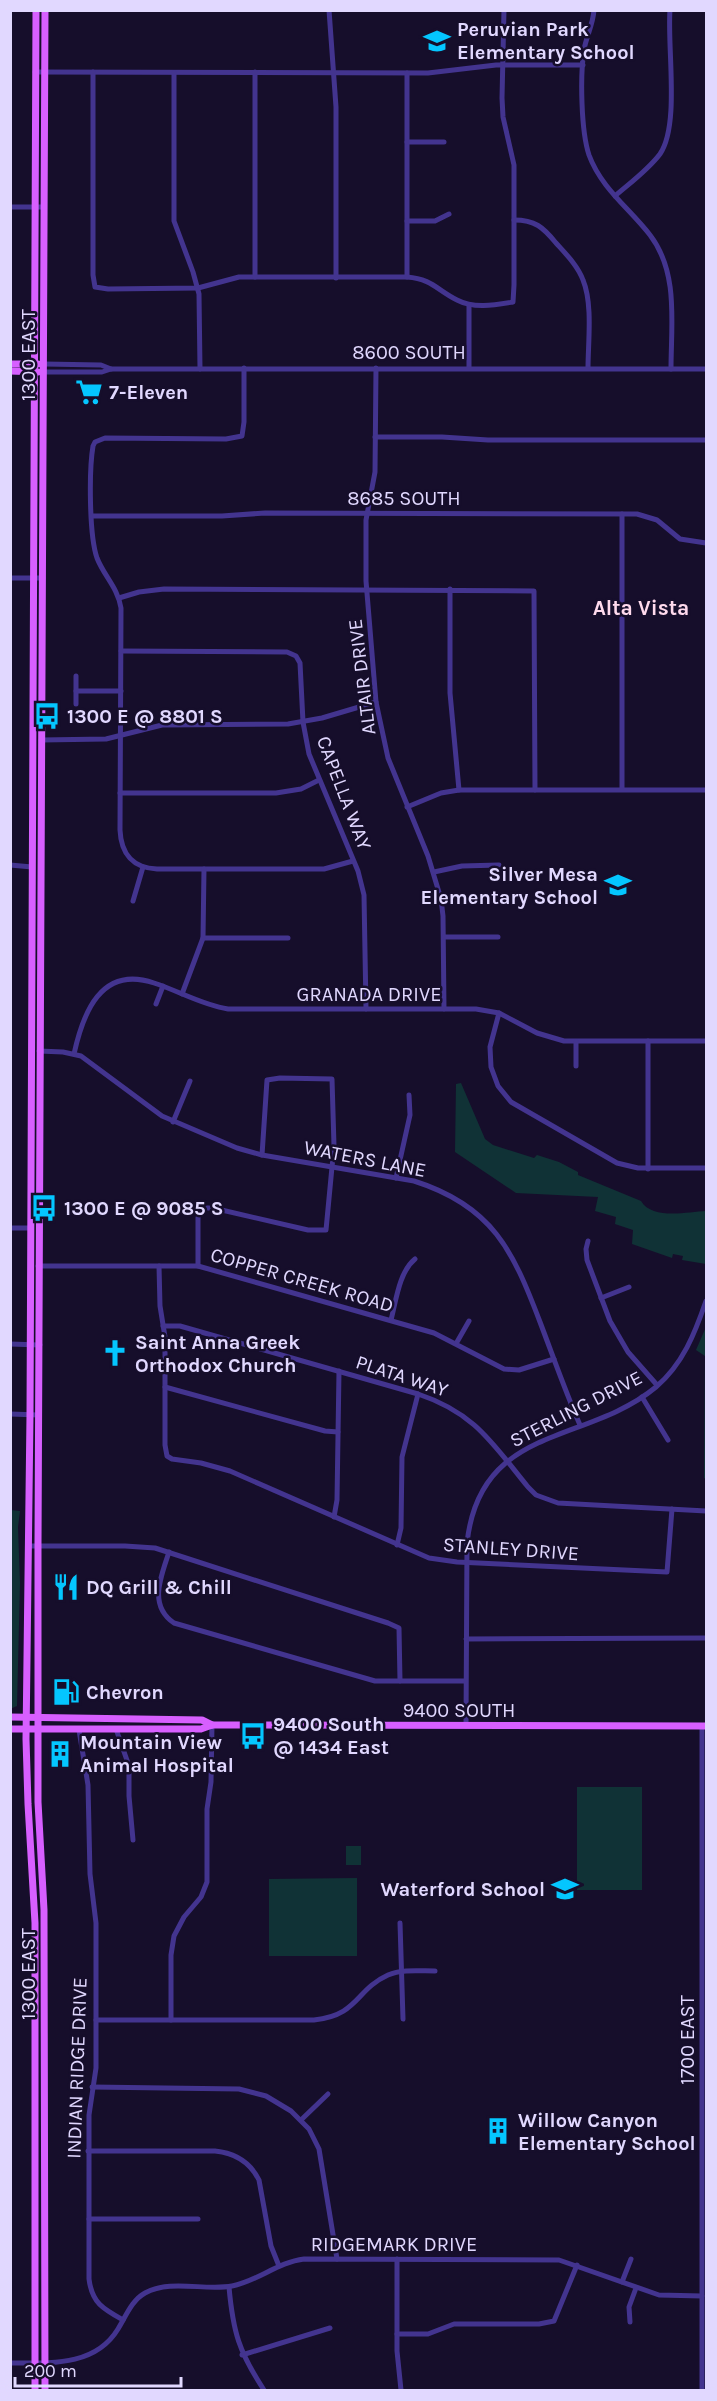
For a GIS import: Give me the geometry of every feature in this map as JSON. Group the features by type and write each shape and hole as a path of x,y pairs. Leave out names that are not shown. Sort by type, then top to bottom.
{"main road":[{"name":"1300 EAST","path":"35,2391 35,1923 26,1730 30,1415 36,10"},
{"name":"1300 EAST","path":"45,10 38,1546 38,1802 44,1910 45,2391"},
{"path":"35,253 44,255"},
{"name":"8600 SOUTH","path":"10,364 35,368"},
{"name":"8600 SOUTH","path":"10,371 44,368"},
{"name":"9400 SOUTH","path":"10,1717 202,1720 212,1725"},
{"name":"9400 SOUTH","path":"10,1729 201,1729 212,1725 704,1726"}],"street":[{"path":"329,10 336,106 336,278"},
{"path":"93,72 93,275 95,287 108,289 198,288 231,279 255,277 407,277 435,284 458,301 469,305 497,305 513,302 514,165 503,117 504,10"},
{"path":"594,10 585,43 583,65 585,139 595,169 615,196 651,236 667,268 671,291 671,369"},
{"path":"615,196 653,162 666,142 670,119 670,10"},
{"path":"35,72 407,73 502,65 583,65"},
{"path":"255,72 255,277"},
{"path":"174,73 174,221 198,288 200,369"},
{"path":"407,73 407,277"},
{"path":"407,142 444,142"},
{"path":"10,207 44,207"},
{"path":"407,221 435,221 449,214"},
{"path":"514,220 532,221 542,226 578,270 584,281 588,300 588,368"},
{"path":"469,305 469,368"},
{"name":"8600 SOUTH","path":"44,368 101,365 111,369 706,369"},
{"path":"244,368 242,436 226,439 105,438 95,441 92,451 93,540 98,561 119,598 122,847 126,855 143,867 324,869 353,861"},
{"name":"ALTAIR DRIVE","path":"376,368 374,480 367,512 367,590 376,702 388,758 434,872 441,899 444,937 444,1009"},
{"path":"375,437 488,440 706,440"},
{"name":"8685 SOUTH","path":"92,516 222,516 265,513 367,512 622,514 650,516 680,539 706,543"},
{"path":"622,514 622,789"},
{"path":"10,578 43,578"},
{"path":"119,598 139,592 164,589 534,591 535,790"},
{"path":"450,589 450,693 459,790"},
{"name":"CAPELLA WAY","path":"121,651 292,653 297,656 300,663 303,722 309,754 362,885 366,906 366,1009"},
{"path":"76,676 76,704"},
{"path":"76,690 121,691"},
{"path":"33,741 94,740 162,725 269,725 303,722 376,702"},
{"path":"120,793 276,793 301,789 319,780"},
{"path":"407,807 459,790 706,790"},
{"path":"434,872 462,866 499,865"},
{"path":"12,866 32,867"},
{"path":"133,901 143,867"},
{"path":"182,994 203,938 204,869"},
{"path":"444,937 498,937"},
{"path":"203,938 288,938"},
{"name":"GRANADA DRIVE","path":"74,1054 89,1006 101,992 119,982 130,980 141,980 163,986 228,1009 476,1009 499,1013 549,1038 576,1042 706,1041"},
{"path":"156,1004 163,986"},
{"path":"499,1013 490,1047 491,1067 498,1086 512,1102 616,1163 648,1169 706,1168"},
{"path":"648,1041 648,1169"},
{"path":"576,1042 576,1066"},
{"name":"WATERS LANE","path":"32,1051 74,1054 91,1062 152,1110 173,1122 225,1143 262,1155 396,1178 432,1187 464,1203 491,1227 507,1247 519,1268 580,1425"},
{"path":"198,1266 198,1218 201,1208 213,1208 308,1230 326,1230 334,1136 332,1079 267,1080 262,1155"},
{"path":"173,1122 190,1081"},
{"path":"396,1178 410,1115 409,1095"},
{"path":"10,1228 30,1228"},
{"path":"588,1241 587,1260 617,1335 628,1352 657,1385"},
{"path":"391,1320 404,1272 415,1259"},
{"name":"COPPER CREEK ROAD","path":"30,1266 198,1266 434,1333 457,1342 497,1365 512,1370 526,1369 554,1359"},
{"path":"159,1266 165,1387 324,1431 338,1432"},
{"path":"601,1298 629,1287"},
{"name":"STERLING DRIVE","path":"466,1726 465,1639 468,1530 476,1505 488,1483 507,1461 534,1443 620,1409 642,1397 657,1385 684,1353 706,1301"},
{"path":"457,1342 469,1321"},
{"name":"PLATA WAY","path":"163,1326 180,1326 418,1394 443,1404 467,1418 490,1439 528,1487 547,1501 706,1511"},
{"path":"10,1344 40,1344"},
{"path":"334,1517 337,1500 339,1371"},
{"name":"STANLEY DRIVE","path":"165,1387 167,1456 230,1471 429,1558 466,1563 667,1572 672,1509"},
{"path":"397,1545 401,1528 402,1457 418,1394"},
{"path":"642,1397 668,1440"},
{"path":"10,1414 39,1415"},
{"path":"29,1546 134,1546 169,1552 399,1628 400,1681"},
{"path":"169,1552 157,1594 163,1613 174,1623 367,1678 400,1681 465,1681"},
{"path":"465,1639 706,1638"},
{"path":"171,2020 171,1955 174,1936 184,1917 201,1897 207,1882 207,1809 212,1782 212,1725"},
{"name":"1700 EAST","path":"702,2391 705,2026 704,1726"},
{"name":"INDIAN RIDGE DRIVE","path":"79,1730 88,1785 90,1874 96,1915 96,2068 89,2106 88,2151 91,2294 105,2309 123,2320"},
{"path":"117,1730 129,1766 129,1804 133,1822 133,1840"},
{"path":"400,1923 404,2019"},
{"path":"96,2020 314,2020 329,2018 349,2009 377,1982 388,1975 402,1972 435,1971"},
{"path":"92,2087 239,2089 266,2096 301,2120 309,2129 319,2149 337,2259"},
{"path":"301,2120 328,2094"},
{"path":"88,2151 215,2151 243,2159 259,2180 271,2246 279,2266"},
{"path":"89,2219 198,2219"},
{"path":"398,2259 397,2334 401,2391"},
{"name":"RIDGEMARK DRIVE","path":"10,2363 72,2361 94,2353 111,2339 137,2299 153,2290 229,2287 253,2280 295,2260 547,2259 577,2265 658,2295 702,2296"},
{"path":"622,2282 631,2259"},
{"path":"397,2334 428,2334 454,2324 539,2324 554,2321 577,2265"},
{"path":"229,2287 233,2324 242,2355 264,2391"},
{"path":"630,2322 629,2307 636,2288"},
{"path":"242,2355 330,2328"}],"green space":[{"path":"461,1083 485,1139 493,1145 534,1158 537,1155 559,1162 578,1172 578,1175 641,1201 653,1211 680,1213 706,1211 706,1264 682,1260 683,1256 673,1254 672,1258 632,1244 633,1230 615,1224 616,1217 595,1211 598,1197 516,1193 455,1152 456,1084"},
{"path":"706,1327 706,1479 704,1478 705,1356 696,1350"},
{"path":"11,1510 20,1511 18,1527 20,1583 17,1706 10,1709"},
{"path":"577,1787 642,1787 642,1890 577,1890"},
{"path":"346,1846 361,1846 361,1865 346,1865"},
{"path":"357,1878 357,1956 269,1956 269,1879"}],"place":[{"name":"Peruvian Park Elementary School","path":"437,41"},
{"name":"7-Eleven","path":"89,392"},
{"name":"1300 E @ 8801 S","path":"47,716"},
{"name":"Silver Mesa Elementary School","path":"618,885"},
{"name":"1300 E @ 9085 S","path":"44,1208"},
{"name":"Saint Anna Greek Orthodox Church","path":"115,1353"},
{"name":"DQ Grill & Chill","path":"66,1587"},
{"name":"Chevron","path":"66,1692"},
{"name":"9400 South @ 1434 East","path":"253,1736"},
{"name":"Mountain View Animal Hospital","path":"60,1754"},
{"name":"Waterford School","path":"565,1889"},
{"name":"Willow Canyon Elementary School","path":"498,2131"}],"district":[{"name":"Alta Vista","path":"641,608"}]}
